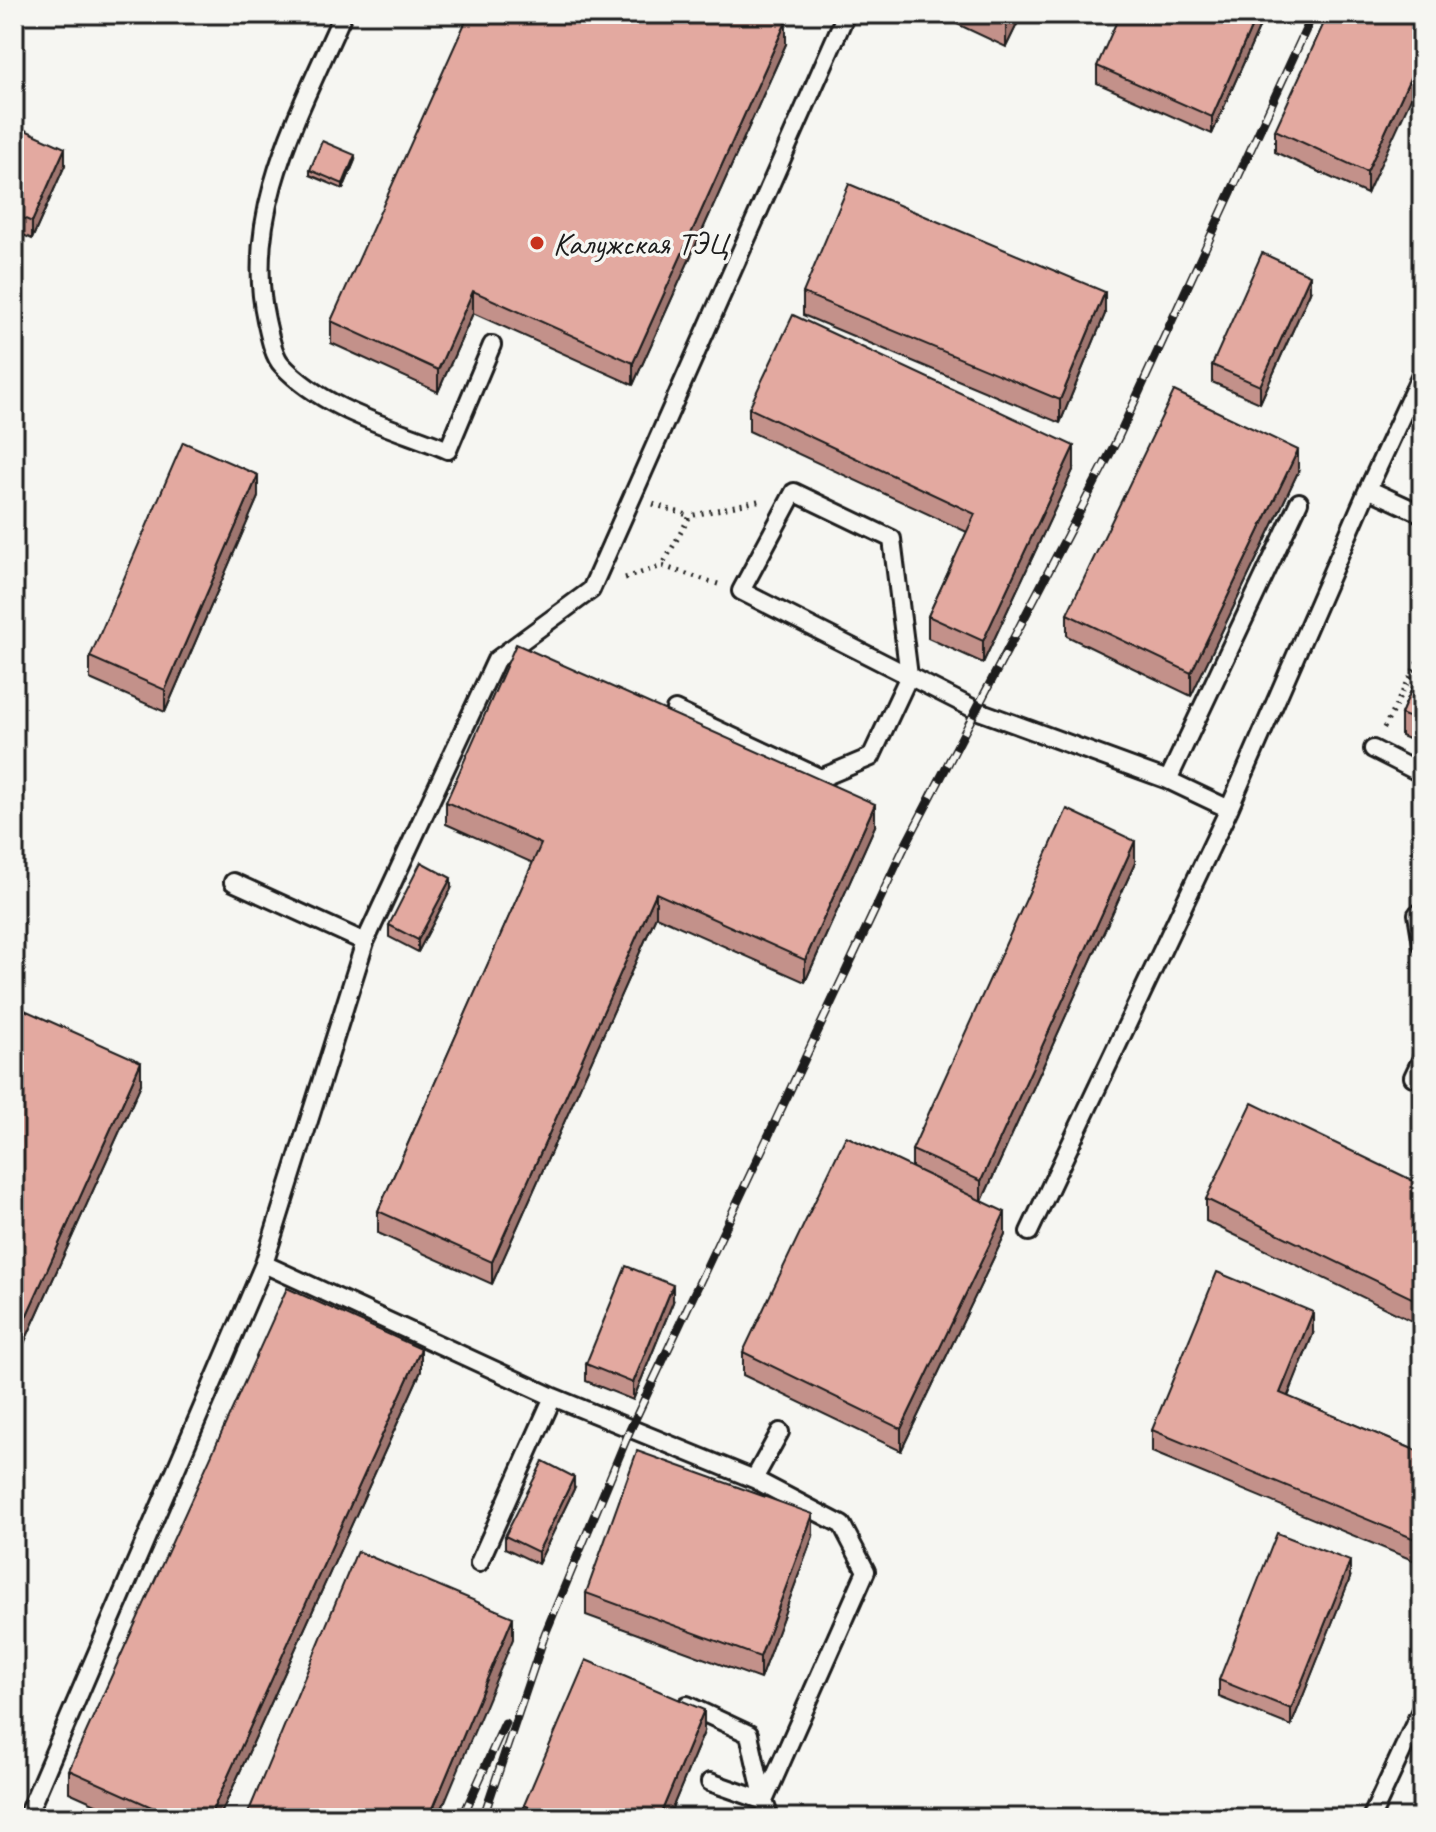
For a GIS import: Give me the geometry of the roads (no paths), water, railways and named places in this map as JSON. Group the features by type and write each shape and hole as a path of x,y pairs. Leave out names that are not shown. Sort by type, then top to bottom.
{"lane":[{"path":"343,14 279,158 263,228 258,285 279,363 321,398 448,450 492,345"},
{"path":"26,1818 264,1264 365,942 496,660 591,590 846,14"},
{"path":"1029,1232 1229,809 1422,372"},
{"path":"1368,489 1422,514"},
{"path":"675,710 821,778 871,757 909,676 892,539 794,492 741,591 909,676 976,710 1168,780 1229,809"},
{"path":"1168,780 1299,502"},
{"path":"1373,749 1422,774"},
{"path":"233,882 365,942"},
{"path":"1422,916 1417,914 1422,944"},
{"path":"1413,1077 1422,1058"},
{"path":"264,1264 553,1397 754,1479 842,1525 866,1571 764,1801"},
{"path":"479,1563 553,1397"},
{"path":"754,1479 780,1432"},
{"path":"668,1696 749,1734 770,1818"},
{"path":"1371,1818 1422,1708"},
{"path":"710,1782 764,1801"}],"railway":[{"path":"483,1818 545,1634 630,1430 904,848 1116,442 1313,14"},
{"path":"462,1818 505,1723"}],"place":[{"name":"Калужская ТЭЦ","path":"537,243"}]}
